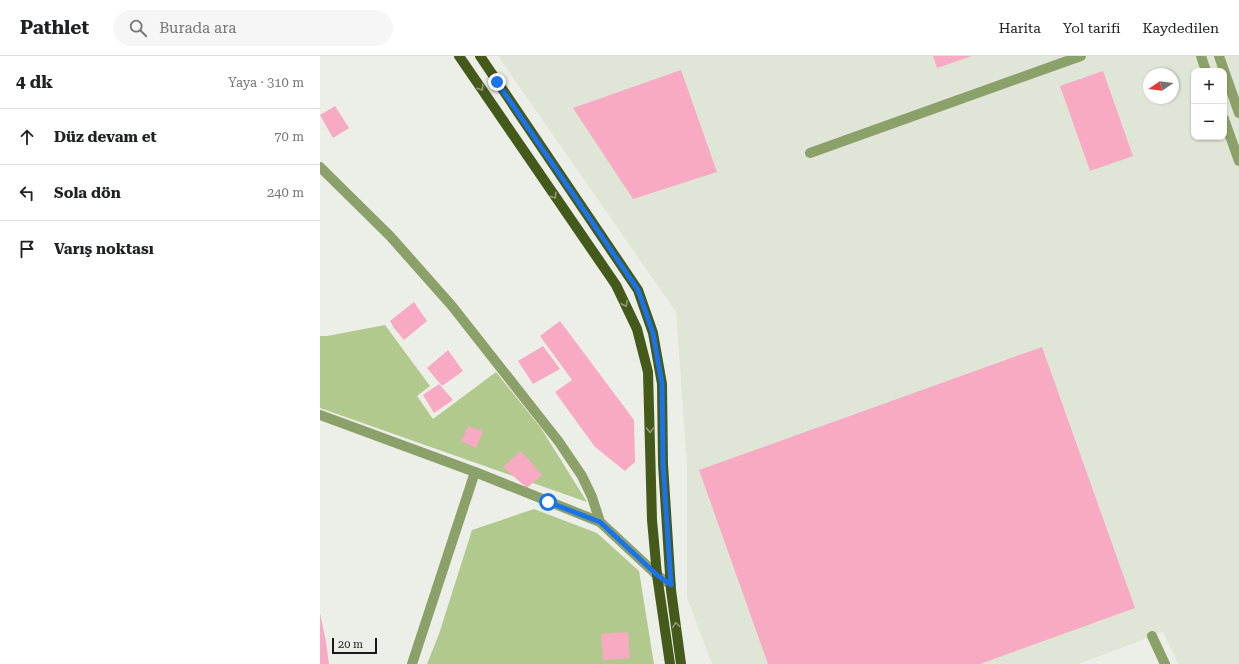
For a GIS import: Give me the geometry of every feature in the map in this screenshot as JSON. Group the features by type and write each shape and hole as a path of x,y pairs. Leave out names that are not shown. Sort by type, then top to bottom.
{"main road":[{"path":"459,56 616,285 637,329 648,372 652,520 657,575 670,664"},
{"path":"480,56 638,290 653,333 662,384 663,464 671,585 681,664"}],"street":[{"path":"810,153 1081,56"},
{"path":"1201,56 1205,68"},
{"path":"1219,56 1239,113"},
{"path":"1227,127 1239,160"},
{"path":"320,167 390,236 452,306 559,442 582,476 592,497 600,522"},
{"path":"320,415 475,472 600,522 657,575 671,585"},
{"path":"412,664 475,472"},
{"path":"1152,636 1165,664"}],"shaded area":[{"path":"498,56 1239,56 1239,664 1178,664 1163,632 1079,664 712,664 687,598 687,465 676,312"}],"green space":[{"path":"385,325 430,386 417,396 433,419 496,372 541,428 587,502 320,408 320,336"},
{"path":"534,509 597,533 639,571 654,664 427,664 439,634 472,530"}],"building":[{"path":"933,56 972,56 937,68"},
{"path":"681,70 717,172 633,199 573,108"},
{"path":"1103,71 1133,156 1090,171 1060,86"},
{"path":"335,106 349,128 333,138 320,115"},
{"path":"414,302 427,321 404,340 390,321"},
{"path":"560,321 634,420 635,462 625,471 595,447 555,392 572,380 540,336"},
{"path":"543,346 560,369 533,384 518,361"},
{"path":"1042,347 1135,608 980,664 768,664 699,470"},
{"path":"448,350 463,371 442,386 427,368"},
{"path":"439,384 453,400 434,413 423,395"},
{"path":"468,426 483,431 476,448 461,441"},
{"path":"521,451 542,475 527,488 503,467"},
{"path":"320,613 326,642 329,664 320,664"},
{"path":"628,632 630,658 603,660 601,634"}],"route":[{"path":"497,82 638,290 653,333 662,384 663,464 671,585 657,575 600,522 548,502"}]}
